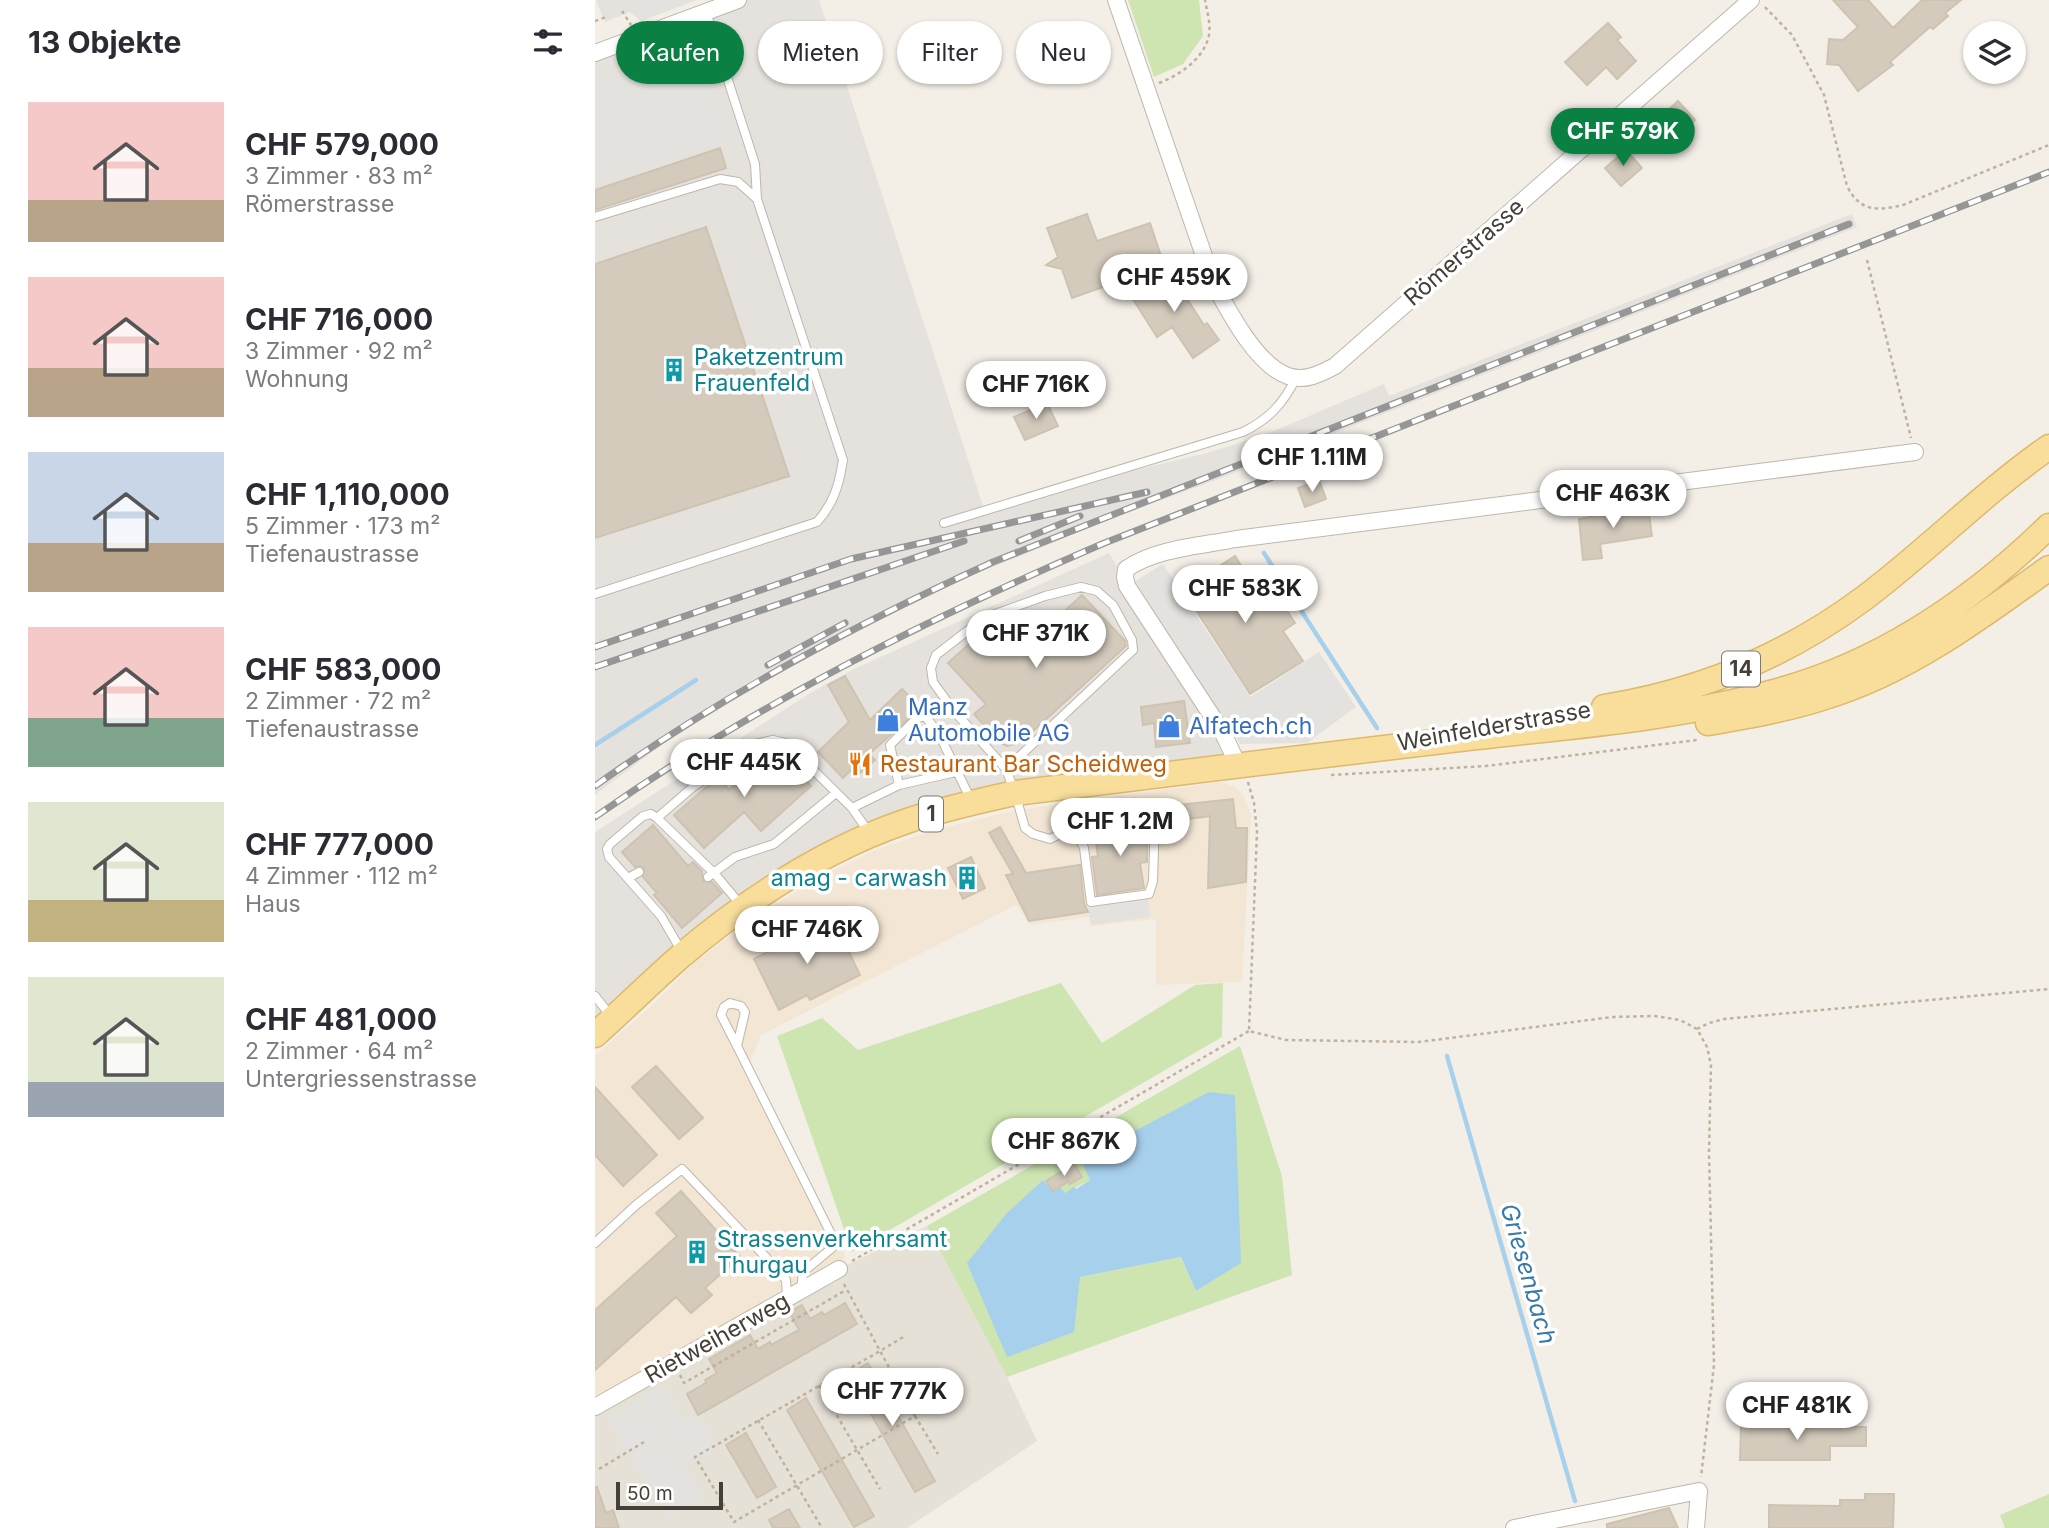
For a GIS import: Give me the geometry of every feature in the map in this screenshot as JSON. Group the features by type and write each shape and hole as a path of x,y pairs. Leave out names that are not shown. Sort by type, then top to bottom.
{"main road":[{"name":"Weinfelderstrasse","path":"1370,750 1465,728 1655,697 1705,683 1755,663 1811,633 1863,598 2002,481 2049,447"},
{"name":"1","path":"604,1027 683,955 743,908 801,870 905,822 1015,793 1664,715 1782,690 1882,650 1932,622 1977,591 2018,557 2049,526"},
{"name":"Weinfelderstrasse","path":"1370,750 1431,752 1508,748 1697,725 1768,713 1830,696 1891,670 1986,613 2049,568"}],"street":[{"path":"595,53 738,0"},
{"path":"1116,0 1213,282 1230,314 1264,359 1279,372 1296,378"},
{"name":"Römerstrasse","path":"1296,378 1309,377 1335,366 1751,0"},
{"path":"1238,765 1223,733 1127,586 1126,569 1136,562 1160,554 1236,539 1915,452"},
{"name":"Rietweiherweg","path":"595,1407 839,1269"},
{"path":"1514,1528 1699,1491 1696,1528"}],"lane":[{"path":"595,594 817,522 828,510 839,488 843,460 757,199 755,164 706,12"},
{"path":"595,217 720,179 739,182 757,199"},
{"path":"944,523 1243,432 1272,415 1296,378"},
{"path":"1006,769 1133,650 1132,640 1113,605 1097,591 1080,587 1045,596 985,618 936,655 931,668 933,682 954,711 1006,769 1025,828 1033,834 1050,839 1075,828 1098,819 1155,819 1153,881 1149,894 1091,902 1084,848 1075,828"},
{"path":"899,785 890,745 918,718 925,716 939,734 973,802"},
{"path":"657,818 693,787 755,744 773,740 786,743 852,808 871,836"},
{"path":"852,808 899,785 956,772"},
{"path":"711,875 735,857 774,844 836,793"},
{"path":"683,955 656,903 609,857 607,849 610,844 643,816 651,814 657,818 743,908"},
{"path":"670,845 678,838"},
{"path":"628,878 639,873"},
{"path":"668,928 677,921"},
{"path":"595,996 604,1027"},
{"path":"737,1046 745,1012 741,1006 730,1003 724,1007 722,1015 737,1046 832,1236 832,1248 803,1272 794,1295"},
{"path":"595,1243 636,1205 682,1169 780,1272 794,1295"}],"path":[{"path":"1146,87 1164,81 1186,68 1201,53 1208,38 1205,0"},
{"path":"1757,0 1792,35 1799,47 1824,95 1847,186 1853,199 1868,208 1884,209 1903,205 2049,145"},
{"path":"595,21 606,17"},
{"path":"1867,260 1915,452"},
{"path":"1238,765 1254,803 1257,832 1249,1031"},
{"path":"1697,1030 1724,1019 2049,989"},
{"path":"938,1454 846,1290 839,1269 1249,1031 1286,1040 1419,1042 1612,1017 1655,1016 1680,1020 1697,1030 1707,1047 1711,1065 1709,1152 1714,1365 1699,1491"},
{"path":"677,1370 684,1383 846,1290"},
{"path":"737,1528 695,1457 905,1336"},
{"path":"819,1385 880,1489"},
{"path":"734,1522 915,1416"},
{"path":"758,1420 822,1528"},
{"path":"599,1469 644,1442"}],"shaded area":[{"path":"596,0 697,0 641,21 630,12 605,22"},
{"path":"738,0 819,0 826,21 758,21 758,84 846,84 983,506 1207,453 1265,435 1384,384 1389,396 1852,214 1857,227 1224,477 1094,525 949,585 892,611 809,656 680,731 595,795 595,53 616,45 616,84 744,84 744,21 681,21"},
{"path":"616,80 616,84 710,84 727,140 595,182 595,87"},
{"path":"1109,553 1238,765 1015,793 802,870 595,1035 595,832 815,690 854,669"},
{"path":"1163,564 1250,697 1319,652 1356,707 1307,743 1240,744 1135,581"},
{"path":"1221,782 1235,787 1243,795 1251,814 1242,982 1156,985 1156,919 1091,926 1089,917 1030,925 1016,905 761,1035 750,1063 846,1257 595,1400 595,1055 654,1004 694,963 753,918 817,879 875,850 942,828 1008,812"},
{"path":"1148,900 1150,917 1091,925 1088,908"},
{"path":"927,1226 1007,1377 1037,1441 907,1528 595,1528 595,1407 839,1269"},
{"path":"662,1386 684,1423 698,1415 717,1447 686,1465 642,1397"},
{"path":"640,1399 704,1498 670,1519 608,1420"}],"green space":[{"path":"1128,0 1199,0 1203,36 1183,64 1154,77"},
{"path":"1061,983 1102,1043 1195,985 1223,983 1222,1037 852,1252 777,1036 822,1018 858,1050"},
{"path":"1240,1046 1282,1176 1292,1275 1007,1377 927,1226","holes":["1044,1180 1053,1191 1065,1193 1090,1180 1240,1263 1196,1291 1181,1257 1080,1277"]},
{"path":"2049,1494 2049,1528 2005,1528 2000,1515"}],"water":[{"path":"1209,1092 1235,1095 1241,1263 1196,1291 1181,1257 1080,1277 1074,1332 1007,1357 967,1263 1007,1213 1043,1180 1053,1191 1060,1187 1065,1193 1074,1187 1076,1189 1090,1180 1083,1164 1108,1145"}],"building":[{"path":"1833,0 1868,0 1893,28 1922,0 1961,0 1945,13 1948,16 1933,29 1930,27 1890,62 1893,65 1858,91 1839,65 1827,64 1829,39 1843,40 1858,27"},
{"path":"1608,23 1621,37 1617,40 1636,61 1617,79 1606,67 1587,85 1565,62"},
{"path":"1678,101 1695,120 1674,139 1656,121"},
{"path":"720,148 726,168 595,210 595,190"},
{"path":"1626,150 1642,168 1621,186 1605,168"},
{"path":"1087,214 1097,241 1150,223 1162,259 1109,277 1112,284 1072,298 1062,269 1046,265 1058,257 1047,228"},
{"name":"Paketzentrum Frauenfeld","path":"706,227 789,476 595,538 595,264"},
{"path":"1169,271 1204,325 1207,323 1219,340 1193,358 1172,327 1157,337 1131,296"},
{"path":"1047,403 1058,426 1025,440 1014,417"},
{"path":"1319,480 1326,499 1305,507 1298,488"},
{"path":"1648,507 1652,536 1600,544 1602,558 1583,560 1579,519"},
{"path":"1235,556 1266,605 1278,597 1295,623 1283,631 1303,661 1250,694 1183,590"},
{"path":"1082,595 1125,641 1126,646 1021,742 1007,746 1000,743 974,714 986,704 948,663 988,627 1002,642 1017,629 1030,643"},
{"path":"845,676 870,720 902,689 921,708 869,754 875,760 858,775 852,769 843,778 818,752 849,722 828,685"},
{"path":"1184,701 1190,743 1156,747 1154,723 1143,725 1141,707"},
{"path":"776,748 811,786 761,831 744,812 704,848 674,815 718,777 729,790"},
{"path":"1233,799 1236,828 1247,828 1246,882 1208,888 1210,816 1181,820 1179,805"},
{"path":"653,825 688,866 693,862 702,871 703,881 712,882 722,893 682,928 654,895 657,893 643,877 644,868 635,867 622,852"},
{"path":"1147,826 1147,862 1140,863 1144,888 1097,895 1092,857 1098,856 1094,829"},
{"path":"1000,827 1026,873 1080,865 1084,903 1088,912 1029,921 1006,875 1013,874 989,833"},
{"name":"amag - carwash","path":"971,857 985,888 963,899 948,868"},
{"path":"833,919 860,975 810,1000 807,995 779,1010 754,959"},
{"path":"656,1066 703,1118 679,1139 632,1087"},
{"path":"595,1087 657,1155 623,1186 595,1155"},
{"path":"1074,1164 1082,1177 1053,1191 1046,1181"},
{"path":"681,1191 740,1257 705,1288 712,1295 691,1313 676,1297 595,1370 595,1310 677,1236 656,1213"},
{"path":"845,1303 857,1324 698,1415 687,1394 717,1373 709,1359 750,1335 758,1349 799,1330 789,1312 802,1305 810,1319 822,1312 824,1315"},
{"path":"868,1363 935,1481 915,1492 849,1375"},
{"path":"806,1398 874,1516 854,1527 787,1410"},
{"path":"1741,1426 1866,1427 1866,1446 1830,1446 1830,1460 1740,1460"},
{"path":"746,1433 776,1487 757,1498 726,1445"},
{"path":"595,1487 606,1513 613,1510 619,1528 595,1528"},
{"path":"1865,1494 1894,1494 1893,1528 1769,1528 1769,1505 1840,1506 1840,1500 1865,1500"},
{"path":"1669,1508 1678,1528 1607,1528 1607,1524"},
{"path":"789,1509 800,1528 773,1528 769,1520"}],"waterway":[{"name":"Griesenbach","path":"1264,553 1377,728"},
{"path":"595,745 696,680"},
{"name":"Griesenbach","path":"1447,1056 1575,1501"}],"railway":[{"path":"595,817 656,776 779,701 905,634 1035,573 1102,544 2049,172"},
{"path":"595,786 690,722 788,664 993,562 1849,224"},
{"path":"595,647 851,559 1147,492"},
{"path":"1019,541 1080,516"},
{"path":"595,667 964,541"},
{"path":"768,665 845,623"}],"place":[{"name":"Paketzentrum Frauenfeld","path":"674,370"},
{"name":"Manz Automobile AG","path":"888,720"},
{"name":"Alfatech.ch","path":"1169,726"},
{"name":"Restaurant Bar Scheidweg","path":"860,764"},
{"name":"amag - carwash","path":"967,878"},
{"name":"Strassenverkehrsamt Thurgau","path":"697,1252"}]}
